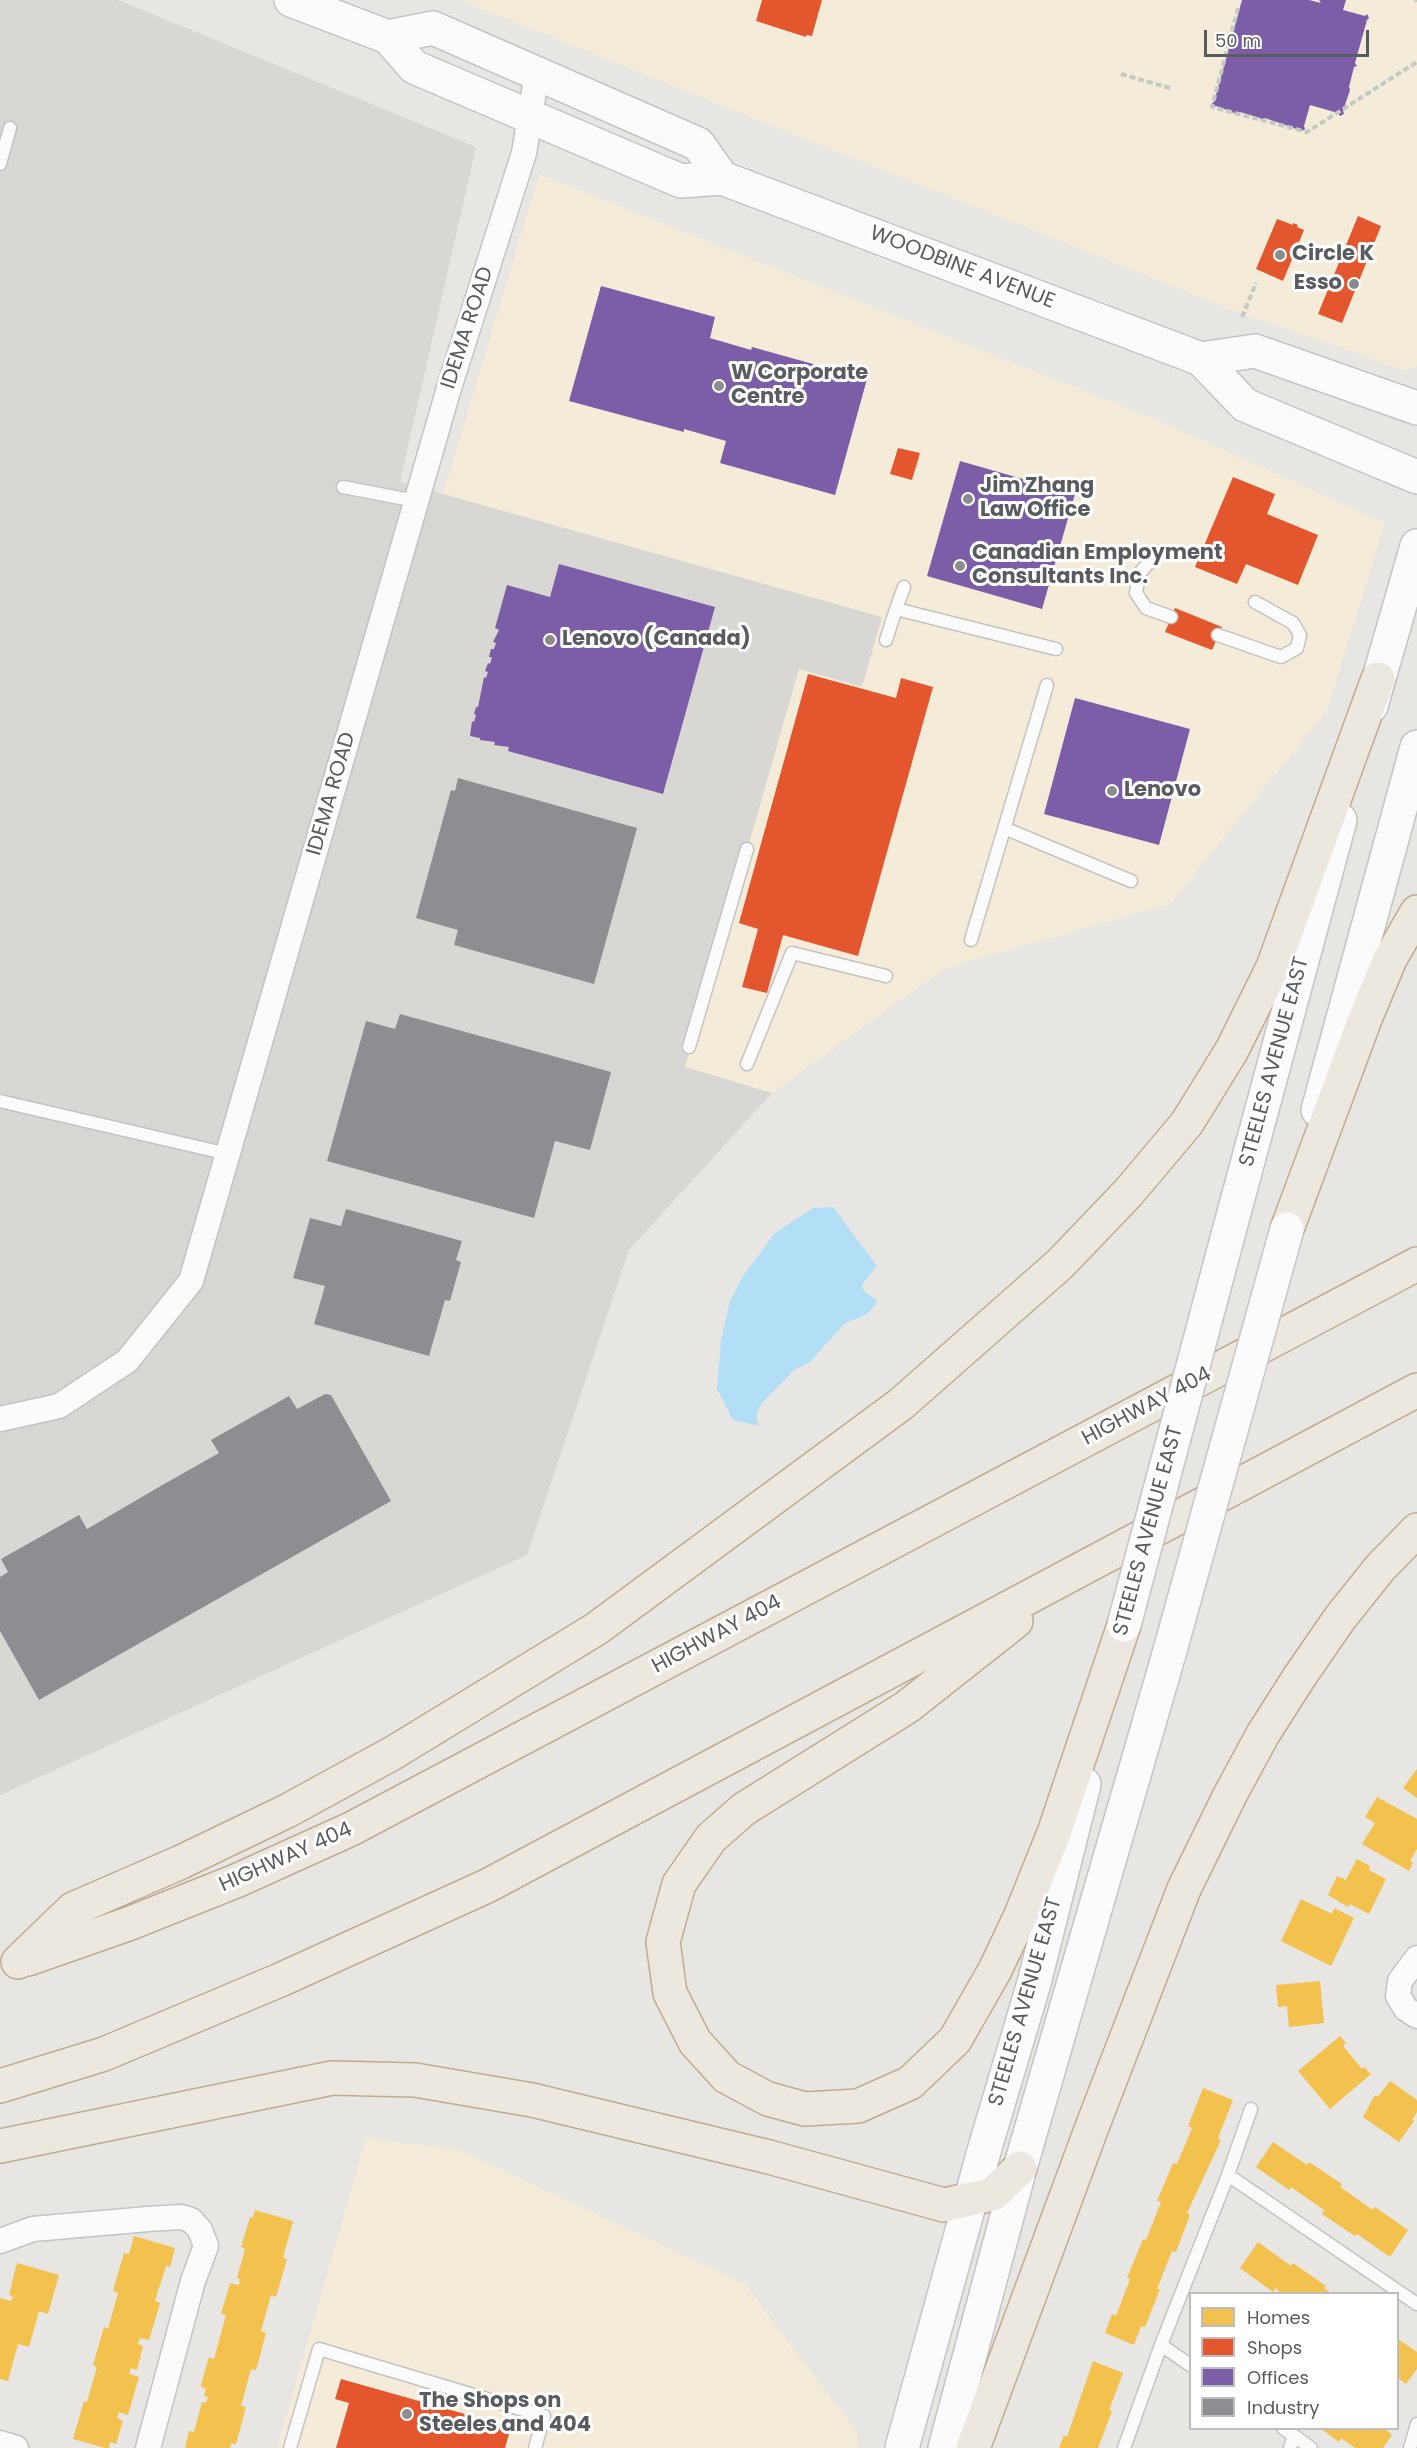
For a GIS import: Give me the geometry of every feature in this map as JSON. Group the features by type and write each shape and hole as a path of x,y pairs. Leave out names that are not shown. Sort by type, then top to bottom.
{"highway":[{"path":"9,1964 73,1909 179,1863 287,1811 393,1753 596,1629 901,1404 1060,1264 1128,1193 1187,1123 1232,1050 1273,967 1378,680"},
{"path":"1287,1229 1365,1019 1390,959 1417,912"},
{"path":"1340,1305 1417,1241"},
{"name":"HIGHWAY 404","path":"9,1964 128,1924 236,1881 351,1829 1417,1264"},
{"path":"0,2086 115,2049 280,1980 487,1886 1417,1390"},
{"path":"973,2448 1095,2117 1184,1889 1230,1794 1263,1734 1300,1676 1340,1618 1380,1568 1417,1530"},
{"path":"1085,1566 907,1707 744,1809 711,1838 679,1884 663,1942 670,1993 695,2043 727,2077 768,2099 805,2109 858,2106 910,2083 955,2040 995,1970 1054,1833 1124,1625"},
{"path":"0,2146 332,2078 415,2080 532,2100 770,2157 944,2205 993,2194 1020,2168"}],"main road":[{"name":"WOODBINE AVENUE","path":"291,0 388,38 414,67 681,181 722,178 1201,359 1245,405 1417,477"},
{"path":"388,38 433,28 698,144 722,178"},
{"name":"WOODBINE AVENUE","path":"1201,359 1255,351 1417,408"},
{"name":"STEELES AVENUE EAST","path":"902,2448 970,2201 1034,1983 1124,1625 1378,680 1417,546"},
{"name":"STEELES AVENUE EAST","path":"945,2448 1020,2168 1169,1654 1287,1229 1361,946 1417,747"}],"street":[{"name":"IDEMA ROAD","path":"0,1419 59,1406 127,1361 191,1281 449,388 524,153 537,73"},
{"path":"1417,1958 1400,1981 1398,1996 1406,2009 1417,2016"},
{"path":"0,2241 33,2229 181,2217 191,2220 201,2230 206,2246 194,2281 148,2448"},
{"path":"0,2443 16,2448"}],"lane":[{"path":"0,164 10,128"},
{"path":"343,487 416,501"},
{"path":"1158,552 1139,574 1136,592 1146,608 1171,617"},
{"path":"885,640 904,587"},
{"path":"1218,635 1281,657 1297,648 1300,635 1293,623 1255,602"},
{"path":"896,609 1056,649"},
{"path":"971,940 1047,685"},
{"path":"1004,828 1131,881"},
{"path":"689,1047 747,849"},
{"path":"747,1064 792,953 886,976"},
{"path":"0,1101 228,1154"},
{"path":"1124,2448 1251,2109"},
{"path":"1228,2175 1417,2304"},
{"path":"1161,2345 1189,2365"},
{"path":"290,2448 319,2349 544,2416 535,2448"},
{"path":"1410,2448 1417,2424"},
{"path":"1292,2442 1311,2448"}],"path":[{"path":"1238,8 1212,107 1307,132 1417,62"},
{"path":"1122,74 1173,89"},
{"path":"1242,317 1256,283"}],"shaded area":[{"path":"0,0 118,0 476,147 400,482 882,617 862,687 799,669 685,1067 772,1093 629,1250 527,1555 0,1795"},
{"path":"459,0 1417,0 1417,366 1407,371 1232,310"},
{"path":"539,174 1160,421 1385,523 1327,711 1170,904 945,968 772,1093 685,1067 799,669 882,617 443,494"},
{"path":"366,2138 460,2150 745,2284 857,2432 858,2448 277,2448"}],"water":[{"path":"833,1207 877,1266 862,1285 864,1291 877,1301 876,1304 867,1314 844,1324 810,1362 794,1370 761,1404 756,1416 759,1426 733,1420 717,1389 721,1340 730,1301 743,1276 775,1233 813,1208"}],"building: Homes":[{"path":"1417,1769 1417,1798 1403,1788"},
{"path":"1377,1797 1417,1819 1417,1849 1410,1861 1413,1863 1409,1871 1362,1844 1375,1823 1365,1817"},
{"path":"1357,1859 1370,1866 1369,1870 1386,1879 1369,1914 1350,1904 1348,1907 1328,1895 1337,1876 1346,1880"},
{"path":"1301,1899 1332,1914 1334,1908 1354,1918 1331,1966 1281,1941"},
{"path":"1320,1981 1324,2023 1289,2027 1287,2006 1278,2007 1276,1985"},
{"path":"1340,2036 1346,2043 1343,2046 1362,2069 1364,2067 1371,2074 1330,2109 1298,2071"},
{"path":"1390,2081 1417,2100 1417,2112 1412,2120 1414,2121 1399,2142 1363,2117 1375,2095 1378,2097"},
{"path":"1203,2088 1233,2100 1218,2138 1221,2140 1187,2213 1190,2215 1176,2252 1172,2251 1145,2327 1141,2326 1134,2345 1105,2333 1112,2314 1116,2316 1130,2279 1127,2278 1143,2239 1146,2240 1161,2202 1157,2201 1173,2163 1177,2164 1192,2128 1188,2126"},
{"path":"1273,2142 1307,2165 1309,2162 1342,2184 1340,2187 1373,2210 1375,2207 1408,2230 1390,2257 1357,2234 1355,2236 1322,2214 1324,2210 1291,2187 1289,2190 1256,2167"},
{"path":"255,2210 293,2221 283,2258 287,2259 276,2297 271,2295 261,2331 266,2333 256,2370 251,2369 241,2406 246,2407 236,2444 231,2443 230,2448 185,2448 189,2431 194,2432 202,2402 206,2403 208,2397 204,2396 206,2389 201,2385 209,2357 214,2359 226,2315 221,2314 230,2283 239,2285 240,2279 237,2278 245,2249 241,2247 250,2217 253,2218"},
{"path":"134,2236 175,2248 170,2267 166,2266 155,2301 160,2303 149,2340 140,2338 138,2344 143,2346 137,2370 131,2368 129,2374 139,2377 128,2415 119,2412 117,2418 123,2421 116,2444 110,2442 109,2448 105,2448 73,2439 97,2367 93,2365 104,2327 108,2329 118,2293 113,2291 124,2253 129,2254"},
{"path":"1258,2242 1291,2266 1293,2263 1326,2286 1324,2288 1329,2292 1280,2292 1275,2288 1273,2292 1240,2268"},
{"path":"17,2263 59,2275 48,2314 39,2311 29,2347 18,2344 8,2381 0,2379 0,2298 11,2301 13,2296 9,2295"},
{"path":"1399,2340 1417,2352 1417,2369 1406,2384 1399,2379"},
{"path":"1093,2361 1123,2373 1098,2448 1059,2448 1064,2435 1067,2437"},
{"path":"1323,2430 1386,2430 1392,2435 1383,2448 1355,2448 1341,2438 1339,2442"}],"building: Shops":[{"path":"762,0 822,0 812,36 806,35 806,37 756,21"},
{"path":"1358,216 1381,226 1342,323 1318,314"},
{"path":"1277,219 1298,225 1297,227 1304,230 1283,281 1256,269"},
{"path":"898,448 920,453 912,480 890,474"},
{"path":"1233,477 1275,494 1267,514 1318,535 1298,585 1246,564 1237,584 1195,567"},
{"path":"1175,608 1222,627 1212,650 1165,632"},
{"path":"808,674 896,698 901,678 933,687 858,956 783,935 767,993 742,987 758,929 739,923"},
{"name":"The Shops on Steeles and 404","path":"341,2379 511,2427 505,2448 336,2448 349,2403 335,2399"}],"building: Offices":[{"path":"1242,0 1309,0 1321,3 1319,0 1346,0 1343,10 1365,16 1367,14 1369,18 1355,63 1357,66 1354,67 1344,114 1340,116 1338,113 1310,105 1305,129 1302,131 1265,118 1261,120 1240,112 1237,114 1214,107 1212,103"},
{"name":"W Corporate Centre","path":"601,286 715,317 710,338 751,350 752,347 867,379 835,495 720,463 726,441 569,401"},
{"path":"960,461 1075,494 1042,609 927,576"},
{"path":"559,564 715,607 663,794 508,751 509,747 494,745 495,742 470,736 484,677 486,678 488,672 485,671 492,657 489,657 491,649 494,649 496,643 493,642 499,630 495,628 507,585 550,597"},
{"name":"Lenovo","path":"1075,698 1190,729 1159,845 1044,814"}],"building: Industry":[{"path":"458,778 637,828 594,984 454,945 458,930 416,918 451,790 455,791"},
{"path":"400,1014 611,1072 590,1150 555,1141 534,1218 327,1161 366,1021 395,1029"},
{"path":"346,1209 462,1241 456,1260 461,1262 450,1301 445,1300 429,1356 314,1324 325,1286 293,1278 310,1218 341,1226"},
{"path":"325,1394 331,1395 391,1501 39,1700 0,1631 0,1577 8,1572 1,1559 79,1515 87,1529 219,1453 211,1440 289,1396 297,1409"}],"place":[{"name":"Circle K","path":"1280,255"},
{"name":"Esso","path":"1354,284"},
{"name":"W Corporate Centre","path":"719,386"},
{"name":"Jim Zhang Law Office","path":"968,499"},
{"name":"Canadian Employment Consultants Inc.","path":"960,566"},
{"name":"Lenovo (Canada)","path":"550,640"},
{"name":"Lenovo","path":"1112,791"},
{"name":"The Shops on Steeles and 404","path":"407,2414"}]}
